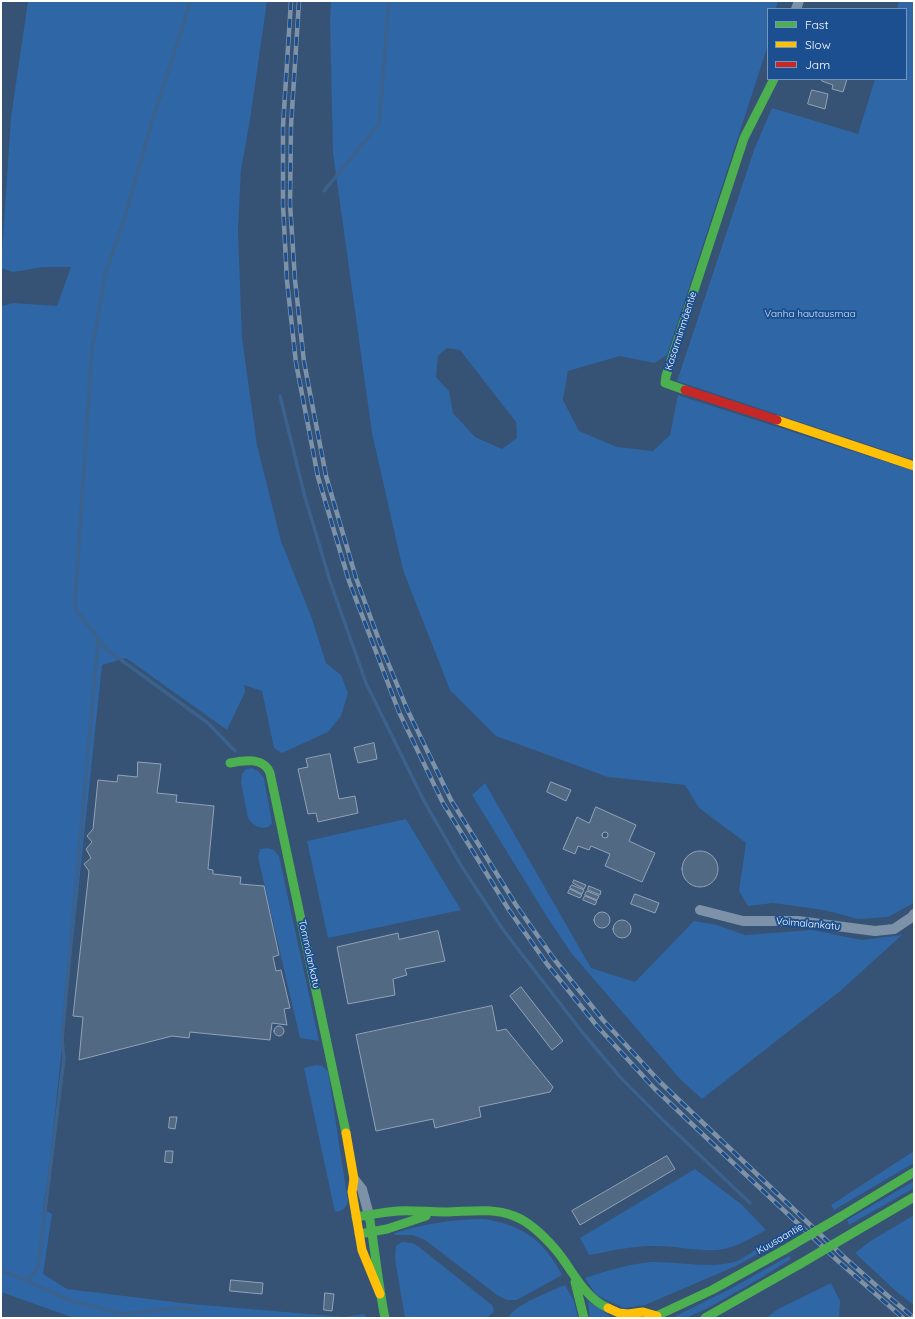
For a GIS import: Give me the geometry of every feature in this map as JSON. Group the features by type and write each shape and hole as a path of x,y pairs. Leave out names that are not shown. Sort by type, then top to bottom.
{"street":[{"name":"Kasarminmäentie","path":"773,80 744,138 665,383 914,466"},
{"name":"Tommolankatu","path":"230,764 250,760 259,763 268,769 319,1003 354,1179 352,1192 359,1234 365,1260 380,1294"},
{"name":"Voimalankatu","path":"700,910 744,921 798,921 875,931 894,929 914,914"},
{"name":"Kuusaantie","path":"654,1317 712,1290 784,1250 914,1172"},
{"name":"Tommolankatu","path":"354,1179 362,1189 369,1215 380,1294 386,1318"},
{"path":"705,1318 914,1197"},
{"path":"356,1216 399,1211 444,1212 480,1210 494,1211 514,1216 544,1236 558,1252 587,1293 603,1306 619,1313 628,1314 643,1312 654,1317"},
{"path":"359,1234 387,1229 426,1216 444,1212"},
{"path":"573,1273 584,1318"}],"green space":[{"path":"28,1 267,1 250,120 241,170 238,231 242,338 257,445 281,541 311,616 326,663 341,675 348,693 341,716 328,732 282,753 274,748 262,691 244,685 245,692 227,730 126,658 102,665 49,1170 43,1209 52,1214 43,1274 67,1289 191,1304 344,1317 364,1314 367,1318 74,1318 1,1292 1,306 13,303 57,306 71,267 43,267 13,272 1,268 11,117"},
{"path":"331,1 778,1 776,8 767,8 767,48 667,355 654,363 620,356 568,371 563,400 579,431 617,447 653,451 670,435 678,395 914,471 914,901 912,904 888,917 858,919 824,910 773,903 748,906 739,891 746,843 699,808 685,785 608,777 496,736 450,690 403,570 372,433 333,153 330,21","holes":["447,348 460,350 516,422 517,438 502,449 475,437 453,413 449,391 436,377 438,356"]},
{"name":"Vanha hautausmaa","path":"899,1 914,1 914,460 677,381 754,150 772,108 858,134 875,80 907,80 907,8 897,8"},
{"path":"252,768 259,772 264,778 272,823 266,828 256,826 248,818 241,782 242,774 246,769"},
{"path":"485,783 591,968 635,982 694,921 717,925 745,935 812,930 862,940 902,935 839,992 702,1099 681,1080 572,954 547,917 472,795"},
{"path":"406,819 461,910 328,938 307,841"},
{"path":"267,848 274,850 279,856 319,1041 300,1038 258,857 260,849"},
{"path":"316,1065 322,1066 328,1071 348,1202 343,1209 335,1212 304,1068"},
{"path":"914,1151 914,1163 834,1210 831,1205"},
{"path":"695,1169 741,1204 766,1230 740,1244 724,1249 699,1250 665,1246 639,1246 589,1255 580,1238"},
{"path":"914,1181 914,1188 849,1225 847,1220"},
{"path":"914,1215 914,1305 898,1293 855,1253 869,1242"},
{"path":"483,1219 509,1225 530,1236 547,1252 562,1275 517,1300 507,1300 497,1295 425,1240 413,1235 395,1235 395,1233 416,1227 449,1221"},
{"path":"768,1241 772,1246 736,1266 645,1305 624,1308 596,1295 585,1278 609,1270 651,1262 704,1265 725,1264 743,1258"},
{"path":"402,1242 412,1243 419,1247 492,1305 494,1309 493,1313 486,1318 405,1318 395,1259 396,1246"},
{"path":"789,1256 791,1259 706,1309 686,1318 672,1318 730,1289"},
{"path":"831,1283 840,1301 839,1318 766,1318 778,1309"},
{"path":"565,1285 574,1301 578,1318 508,1318 517,1308 525,1303"},
{"path":"588,1301 613,1318 590,1318"}],"building":[{"path":"847,80 843,92 832,89 833,85 822,81"},
{"path":"812,90 828,94 825,109 808,104"},
{"path":"374,743 377,759 358,763 354,748"},
{"path":"330,754 339,799 355,796 358,813 318,822 316,813 308,814 298,769 308,767 306,759"},
{"path":"138,762 161,764 157,793 177,795 176,802 214,806 208,869 213,870 213,874 241,877 240,884 264,886 279,955 273,957 276,971 281,970 290,1008 284,1009 287,1025 272,1023 270,1040 190,1032 189,1038 172,1036 79,1060 83,1017 73,1016 89,871 84,864 91,858 86,849 92,842 87,836 93,829 98,780 117,782 118,775 137,777"},
{"path":"551,782 571,790 566,801 547,792"},
{"path":"596,807 636,825 629,841 655,853 642,882 605,866 610,854 591,846 589,850 578,846 575,854 563,849 577,817 589,823"},
{"path":"605,832 608,835 605,838 602,835"},
{"path":"704,851 713,856 717,862 717,876 713,882 704,887 696,887 687,882 683,876 682,865 687,856 693,852"},
{"path":"574,880 586,885 584,889 573,883"},
{"path":"572,885 584,890 582,894 570,888"},
{"path":"589,886 601,891 600,895 588,890"},
{"path":"570,889 582,895 580,898 568,893"},
{"path":"587,891 599,896 597,900 585,895"},
{"path":"635,894 659,903 655,913 631,904"},
{"path":"585,896 597,901 595,905 583,900"},
{"path":"602,912 608,914 610,920 608,926 602,928 596,926 594,920 596,914"},
{"path":"622,920 628,923 631,929 628,935 622,938 616,935 613,929 616,923"},
{"path":"438,931 445,961 405,969 407,975 393,979 395,995 348,1004 337,947 398,933 399,939"},
{"path":"521,987 563,1041 552,1050 510,996"},
{"path":"492,1006 497,1031 506,1029 553,1087 550,1092 479,1107 481,1117 435,1128 433,1119 376,1131 356,1035"},
{"path":"277,1026 281,1026 283,1027 283,1035 277,1036 274,1033 274,1029"},
{"path":"170,1117 177,1117 175,1129 169,1128"},
{"path":"166,1151 173,1151 172,1163 165,1162"},
{"path":"667,1156 675,1169 580,1225 572,1211"},
{"path":"231,1280 263,1283 262,1294 230,1291"},
{"path":"325,1293 334,1294 332,1311 324,1310"}],"waterway":[{"path":"190,1 151,125 126,213 106,272 92,349 75,603 76,610 106,649 208,723 235,751"},
{"path":"324,191 379,124 389,1"},
{"path":"280,396 305,497 330,581 366,683 424,801 462,867 504,931 583,1033 621,1078 750,1203"},
{"path":"1,1270 25,1280 31,1277 38,1267 64,1058 62,1040 98,640"},
{"path":"29,1278 31,1283 69,1300 122,1314 179,1308 198,1310"}],"railway":[{"path":"291,1 283,126 283,205 287,281 296,363 318,477 349,581 399,712 443,803 509,910 547,964 597,1026 654,1088 838,1261 903,1318"},
{"path":"299,1 291,126 290,204 295,280 304,362 326,476 356,578 380,643 407,709 451,800 516,905 554,959 603,1020 660,1082 844,1257 914,1318"}],"traffic: fast":[{"path":"685,390 665,383 666,376 744,138 773,80"},
{"path":"230,763 241,761 258,762 263,764 270,773 346,1133"},
{"path":"840,1217 914,1172"},
{"path":"856,1231 914,1197"},
{"path":"356,1217 404,1211 488,1211 505,1213 514,1216 526,1222 542,1235 556,1250 585,1290 608,1308"},
{"path":"369,1215 385,1318"},
{"path":"359,1234 387,1229 426,1216"},
{"path":"784,1250 840,1217"},
{"path":"800,1264 856,1231"},
{"path":"652,1318 712,1290 784,1250"},
{"path":"705,1318 800,1264"},
{"path":"575,1282 584,1318"}],"traffic: slow":[{"path":"777,420 914,466"},
{"path":"346,1133 354,1179 352,1192 362,1250 380,1294"},
{"path":"608,1308 619,1313 628,1314 643,1312 657,1316"}],"traffic: jam":[{"path":"685,390 777,420"}]}
